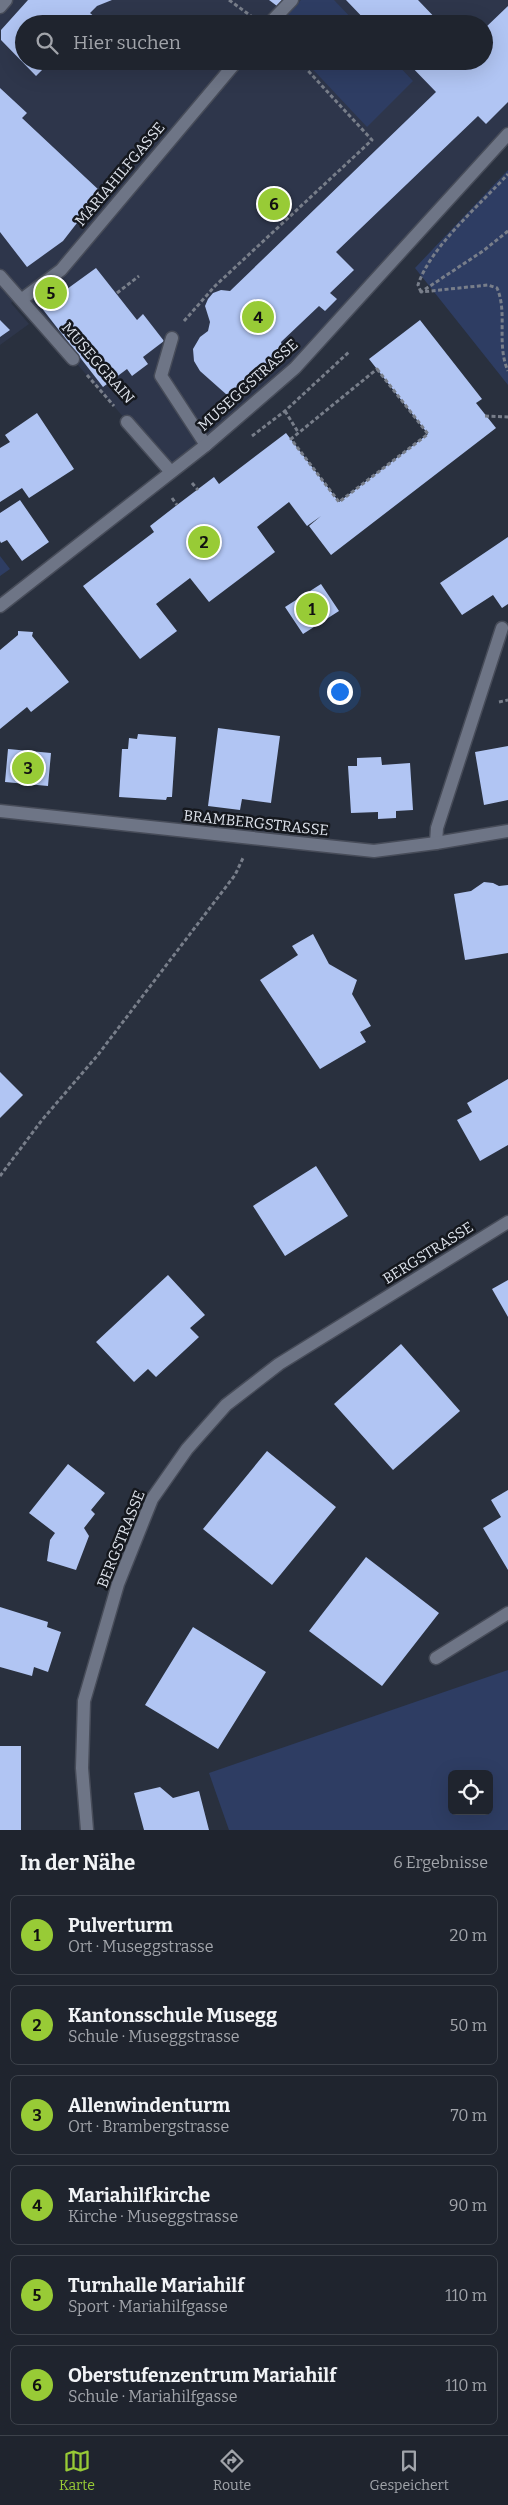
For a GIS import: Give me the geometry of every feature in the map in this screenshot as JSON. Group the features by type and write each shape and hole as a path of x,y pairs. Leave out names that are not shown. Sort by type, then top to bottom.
{"street":[{"path":"0,6 6,0"},
{"path":"278,15 292,0"},
{"name":"MARIAHILFGASSE","path":"21,300 60,270 229,70"},
{"name":"MUSEGGSTRASSE","path":"0,606 206,445 295,368 508,134"},
{"name":"MUSEGGRAIN","path":"0,276 73,359"},
{"path":"172,338 161,376 206,445"},
{"name":"MUSEGGRAIN","path":"127,422 171,472"},
{"path":"436,844 438,828 502,628"},
{"name":"BRAMBERGSTRASSE","path":"0,811 374,851 436,844 508,831"},
{"name":"BERGSTRASSE","path":"87,1830 82,1768 84,1701 118,1584 152,1499 167,1477 187,1449 226,1405 278,1364 508,1222"},
{"path":"436,1658 508,1613"}],"path":[{"path":"229,0 250,15"},
{"path":"172,338 211,290 372,140 307,70"},
{"path":"421,292 418,285 421,276 445,241 508,174"},
{"path":"421,292 483,251 508,231"},
{"path":"117,293 139,276"},
{"path":"421,292 488,285 497,288 506,308 503,353 508,372"},
{"name":"MUSEGGRAIN","path":"73,359 127,422"},
{"path":"377,369 428,434 339,502 291,439 298,432 377,369"},
{"path":"285,411 298,432"},
{"path":"486,416 508,417"},
{"path":"191,482 198,490"},
{"path":"172,498 178,505"},
{"path":"0,1176 42,1120 97,1056 235,875 252,839"}],"shaded area":[{"path":"0,0 508,0 508,134 295,368 167,467 21,300 40,277 11,303 29,324 0,345"},
{"path":"301,0 334,0 348,15 287,15"},
{"path":"313,70 403,70 413,81 367,127"},
{"path":"508,170 508,385 415,268"},
{"path":"0,556 10,569 0,576"},
{"path":"508,1670 508,1830 229,1830 209,1773"}],"building":[{"path":"28,0 112,0 97,6 90,13 92,15 15,15 15,54 1,40 1,30"},
{"path":"269,0 282,0 277,6"},
{"path":"346,0 418,0 432,15 360,15"},
{"path":"508,6 508,102 486,124 478,116 336,252 354,270 330,293 337,299 325,311 319,306 281,342 283,350 280,360 269,375 236,403 200,371 194,361 193,349 200,337 208,331 210,322 205,306 208,299 213,293 221,290 230,291 436,92 415,70 493,70 493,20"},
{"path":"30,70 42,70 36,76"},
{"path":"0,88 27,113 22,118 101,192 63,241 27,267 0,232"},
{"path":"96,268 137,320 143,314 164,341 143,357 148,364 132,376 127,369 103,387 41,307 44,305 40,300 41,290 52,282 62,282 67,289"},
{"path":"0,320 10,330 0,337"},
{"path":"420,320 482,399 476,403 496,428 331,555 309,526 321,516 307,526 289,502 257,527 275,552 209,602 190,578 156,604 177,631 140,659 83,586 154,532 150,526 214,477 219,484 286,433 339,502 428,434 369,359"},
{"path":"37,413 74,469 29,498 22,488 0,502 0,448 10,442 5,435"},
{"path":"20,500 49,542 22,561 7,540 1,543 0,541 0,513"},
{"path":"508,537 508,604 502,608 493,595 462,615 440,583"},
{"path":"321,584 339,611 303,634 285,607"},
{"path":"18,631 33,632 32,636 69,682 31,712 27,707 0,729 0,650 18,635"},
{"path":"218,728 280,736 271,803 242,799 240,810 208,806"},
{"path":"138,734 176,737 172,797 167,797 166,800 119,797 122,749 128,749 129,738 137,739"},
{"path":"508,746 508,800 484,805 475,752"},
{"path":"8,749 51,753 48,786 5,782"},
{"path":"381,757 382,765 410,763 413,810 396,811 396,818 378,819 378,812 351,813 348,766 357,766 357,758"},
{"path":"484,882 499,886 508,885 508,953 465,960 454,894 471,891"},
{"path":"313,934 329,964 357,980 352,994 371,1026 360,1032 366,1042 320,1069 260,980 298,955 292,946"},
{"path":"0,1072 23,1095 0,1118"},
{"path":"508,1079 508,1145 480,1161 457,1120 472,1112 467,1103"},
{"path":"316,1166 348,1216 285,1256 253,1206"},
{"path":"168,1275 205,1315 190,1328 199,1337 156,1377 148,1369 134,1382 96,1342"},
{"path":"508,1280 508,1317 492,1289"},
{"path":"401,1344 460,1411 393,1470 334,1404"},
{"path":"267,1451 336,1507 272,1585 203,1529"},
{"path":"68,1464 105,1493 91,1510 95,1514 84,1528 89,1536 76,1570 47,1561 50,1540 55,1533 29,1513"},
{"path":"508,1490 508,1570 483,1528 501,1517 491,1500"},
{"path":"366,1557 439,1613 382,1686 309,1631"},
{"path":"0,1607 48,1622 47,1627 61,1632 48,1672 34,1667 32,1676 0,1667"},
{"path":"193,1627 266,1672 218,1749 145,1705"},
{"path":"0,1746 21,1746 21,1830 0,1830"},
{"path":"160,1787 173,1798 199,1791 209,1830 144,1830 134,1793"}],"place":[{"name":"Oberstufenzentrum Mariahilf","path":"274,204"},
{"name":"Turnhalle Mariahilf","path":"51,293"},
{"name":"Mariahilfkirche","path":"258,317"},
{"name":"Kantonsschule Musegg","path":"204,542"},
{"name":"Pulverturm","path":"312,609"},
{"name":"Allenwindenturm","path":"28,768"}]}
